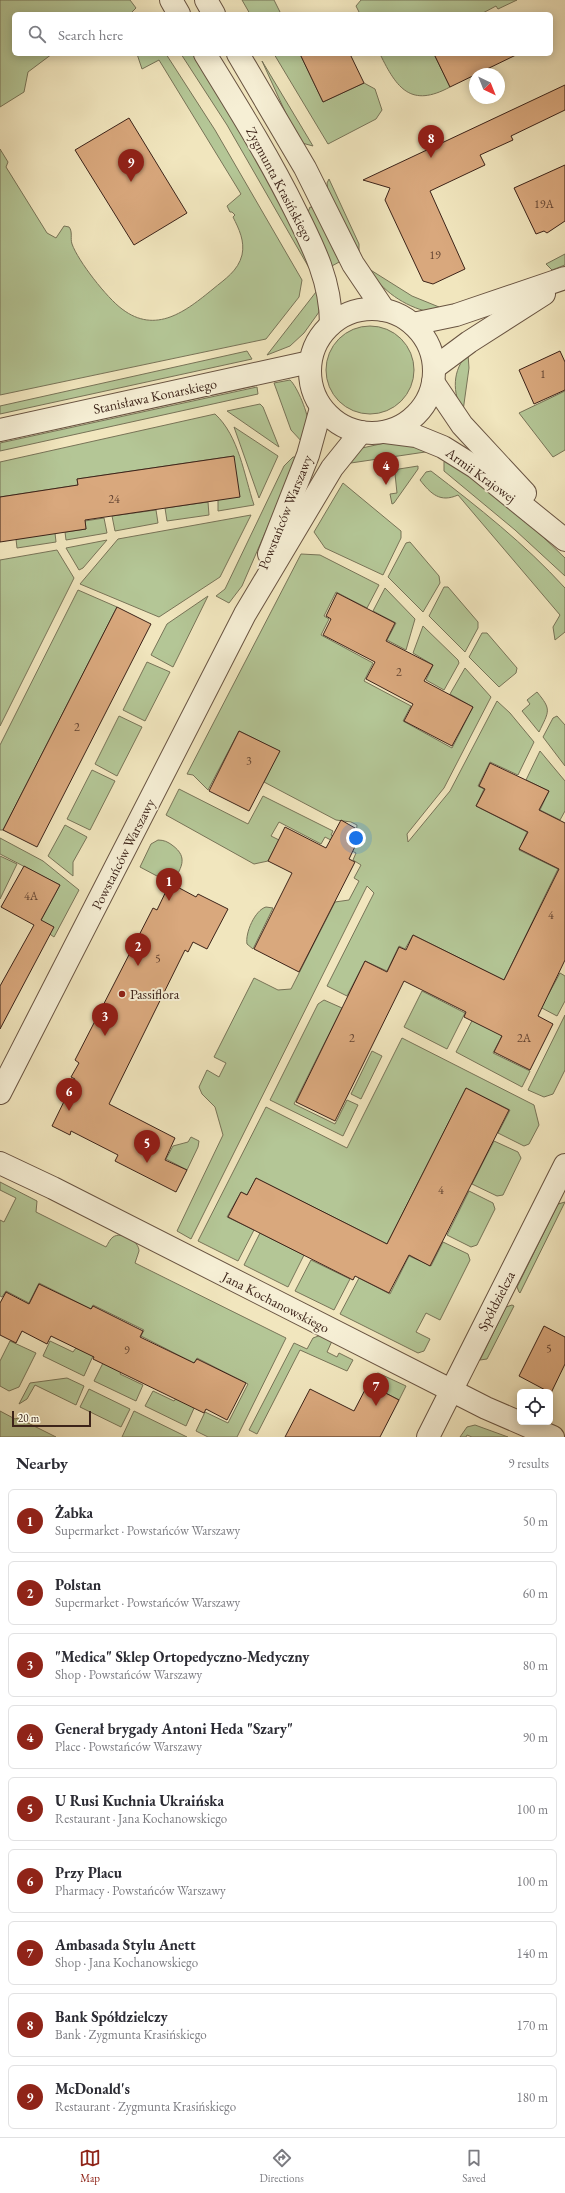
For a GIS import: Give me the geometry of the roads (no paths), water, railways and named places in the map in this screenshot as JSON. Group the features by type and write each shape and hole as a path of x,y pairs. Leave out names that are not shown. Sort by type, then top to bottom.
{"street":[{"path":"171,0 179,12"},
{"path":"206,0 213,12"},
{"name":"Zygmunta Krasińskiego","path":"205,56 264,150 312,244 326,279 331,305 331,324"},
{"name":"Zygmunta Krasińskiego","path":"239,56 305,168 353,264 384,310"},
{"path":"413,324 456,316 565,278"},
{"path":"433,375 469,342 565,281"},
{"path":"369,308 384,310 400,315 413,324 424,336 431,351 433,375 428,398 418,412 403,424 385,432 361,432 339,424 321,408 311,386 310,362 317,341 331,324 353,311 369,308"},
{"name":"Stanisława Konarskiego","path":"0,430 310,362"},
{"name":"Armii Krajowej","path":"433,375 462,425 565,536"},
{"name":"Powstańców Warszawy","path":"245,614 308,455 321,408"},
{"name":"Powstańców Warszawy","path":"0,1093 245,614 332,468 361,432"},
{"name":"Armii Krajowej","path":"385,432 416,436 443,446 475,467 565,540"},
{"name":"Jana Kochanowskiego","path":"0,1163 451,1391 553,1437"},
{"name":"Spółdzielcza","path":"428,1437 565,1165"}],"place":[{"name":"Bank Spółdzielczy","path":"431,158"},
{"name":"McDonald's","path":"131,182"},
{"name":"Generał brygady Antoni Heda \"Szary\"","path":"386,485"},
{"name":"Żabka","path":"169,901"},
{"name":"Polstan","path":"138,966"},
{"name":"Passiflora","path":"122,994"},
{"name":"\"Medica\" Sklep Ortopedyczno-Medyczny","path":"105,1036"},
{"name":"Przy Placu","path":"69,1111"},
{"name":"U Rusi Kuchnia Ukraińska","path":"147,1163"},
{"name":"Ambasada Stylu Anett","path":"376,1406"}]}
